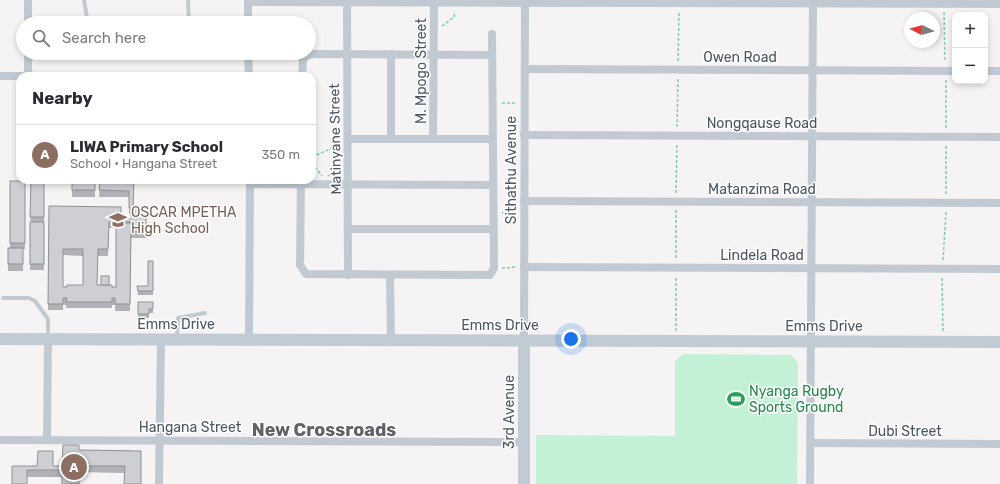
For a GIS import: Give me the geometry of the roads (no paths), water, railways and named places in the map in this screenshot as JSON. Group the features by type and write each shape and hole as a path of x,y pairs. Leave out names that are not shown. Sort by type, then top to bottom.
{"street":[{"path":"28,0 28,16"},
{"path":"248,16 248,1 525,1 679,3 813,2 1000,4"},
{"name":"Matinyane Street","path":"348,1 348,275"},
{"name":"Sithathu Avenue","path":"524,340 525,1"},
{"name":"M. Mpogo Street","path":"434,2 434,139"},
{"path":"810,484 813,2"},
{"path":"301,184 301,269 306,274 489,275 494,268 492,34"},
{"path":"316,54 492,54"},
{"path":"391,54 391,139"},
{"path":"28,60 28,72"},
{"path":"248,60 249,72"},
{"path":"302,72 302,64 304,60"},
{"name":"Owen Road","path":"525,69 952,71"},
{"path":"988,71 1000,71"},
{"path":"0,76 16,75"},
{"name":"Nongqause Road","path":"524,135 1000,137"},
{"path":"348,139 492,139"},
{"path":"316,183 493,185"},
{"path":"249,338 250,184"},
{"name":"Matanzima Road","path":"524,201 1000,203"},
{"path":"348,229 494,229"},
{"name":"Lindela Road","path":"524,267 1000,269"},
{"path":"390,275 391,340"},
{"name":"Emms Drive","path":"0,338 1000,342"},
{"path":"46,440 48,338"},
{"path":"159,484 161,339"},
{"name":"3rd Avenue","path":"524,340 524,484"},
{"name":"Hangana Street","path":"0,440 524,442"},
{"name":"Dubi Street","path":"811,443 1000,444"}],"lane":[{"path":"84,0 87,16"},
{"path":"188,0 189,16"},
{"path":"3,298 29,298 35,301 48,319 48,338"},
{"path":"177,338 178,318 205,313"}],"place":[{"name":"OSCAR MPETHA High School","path":"118,220"},
{"name":"Nyanga Rugby Sports Ground","path":"736,399"},
{"name":"LIWA Primary School","path":"74,467"}],"district":[{"name":"New Crossroads","path":"324,430"}]}
